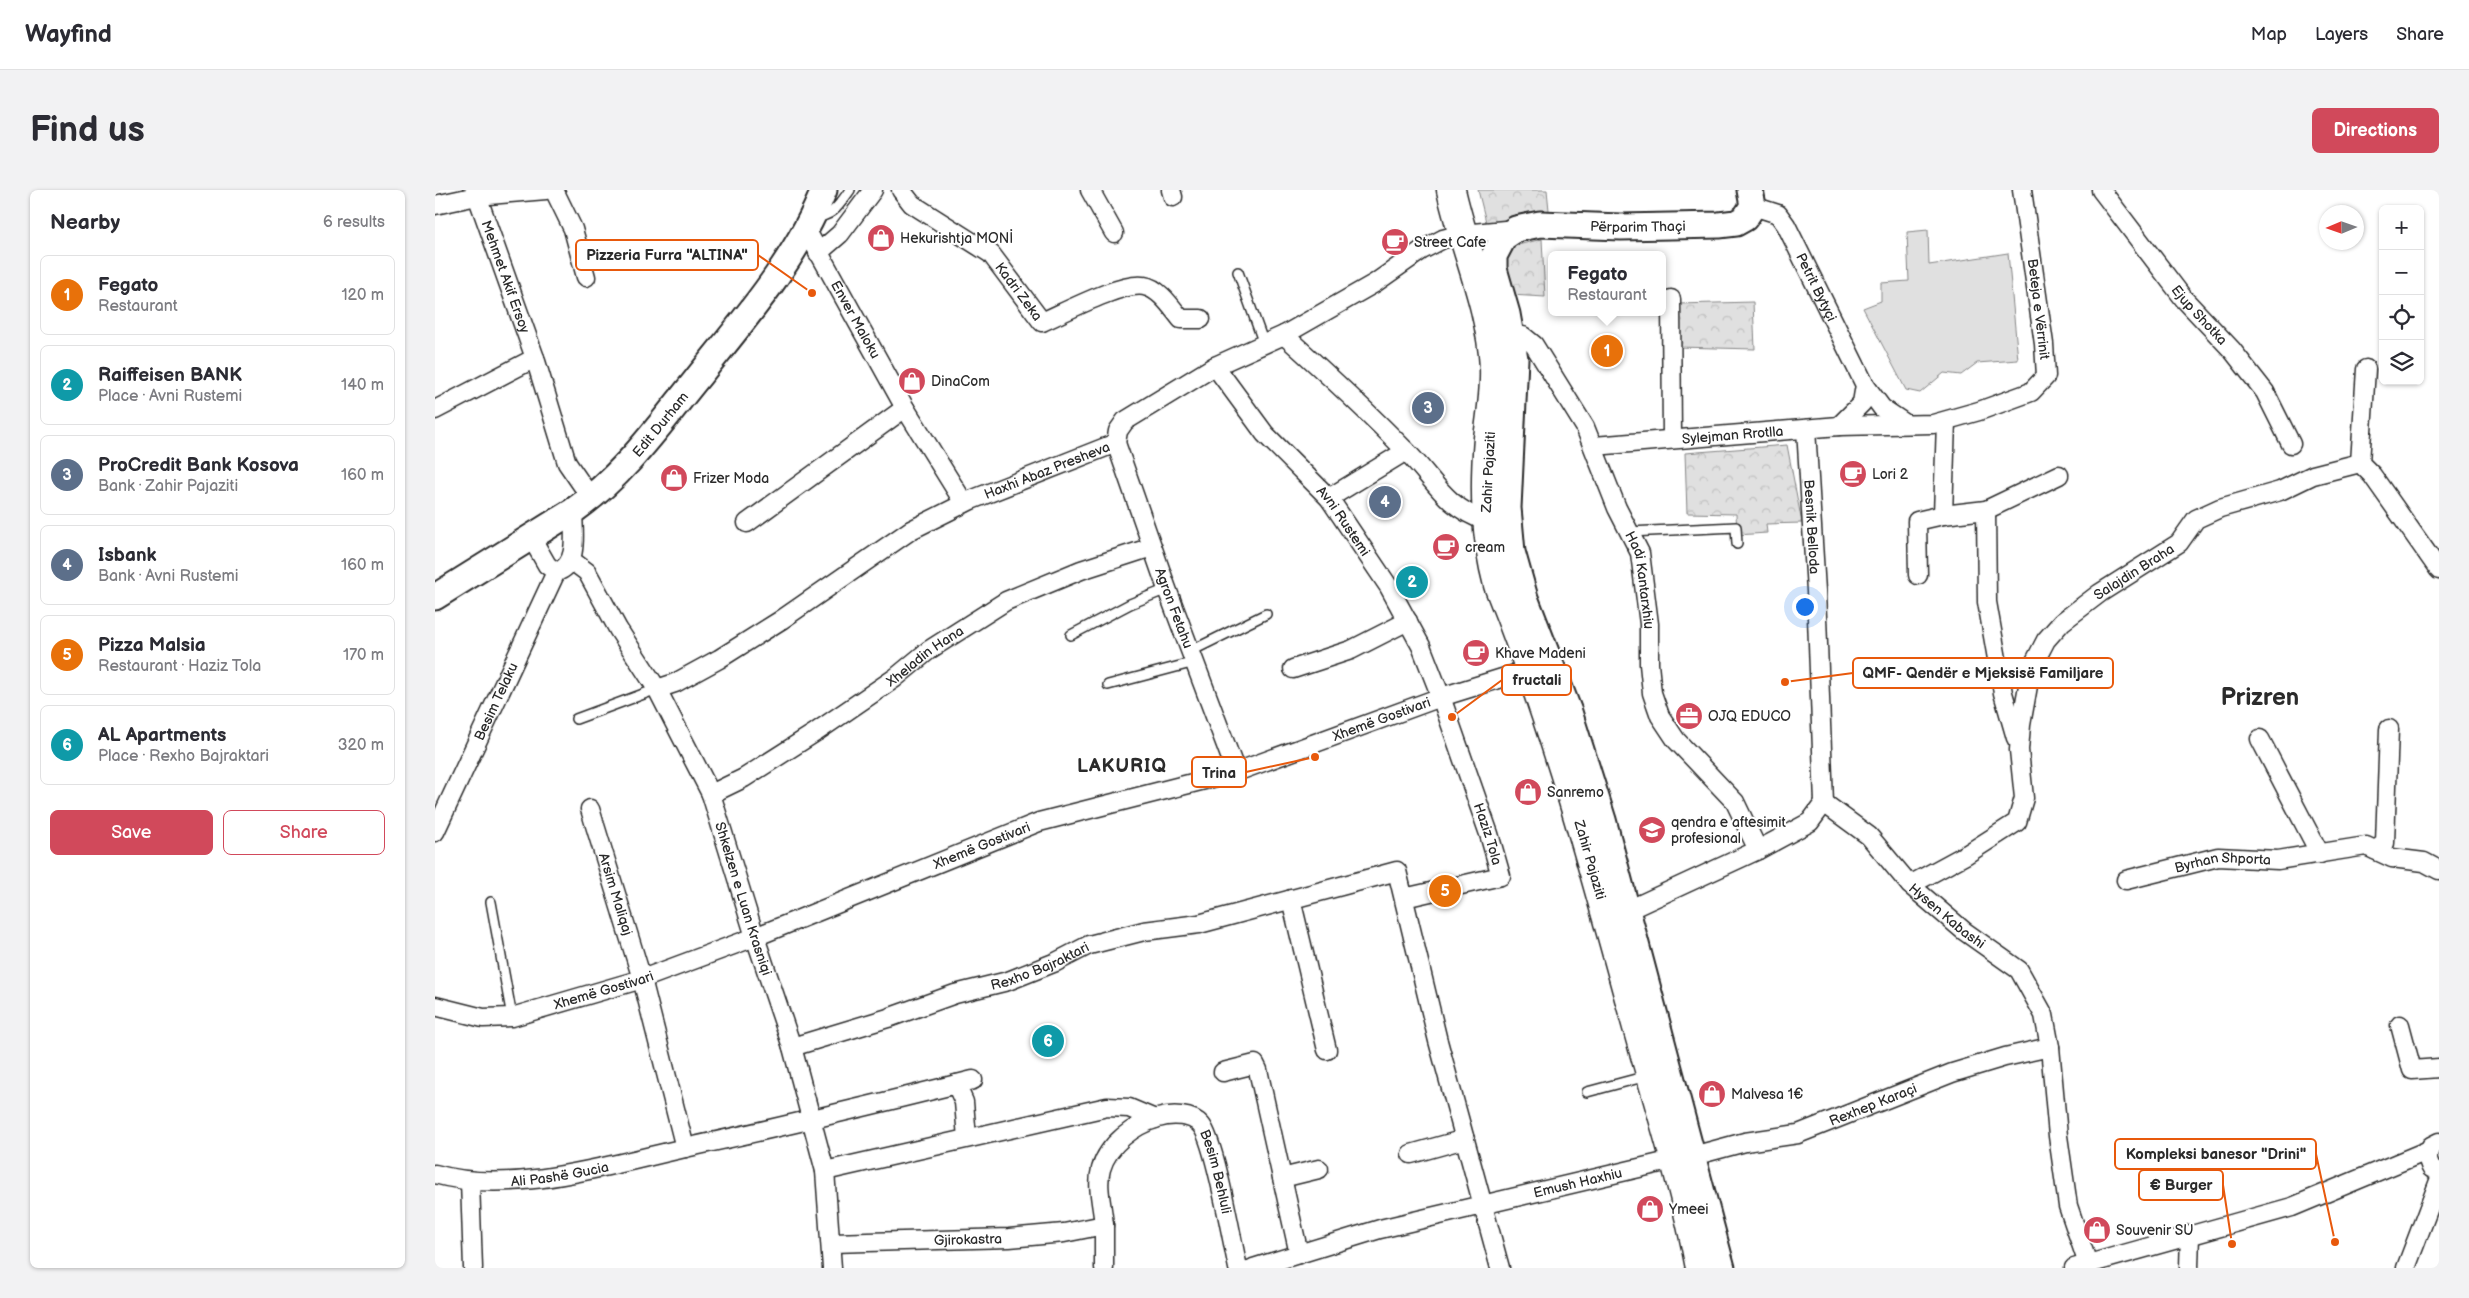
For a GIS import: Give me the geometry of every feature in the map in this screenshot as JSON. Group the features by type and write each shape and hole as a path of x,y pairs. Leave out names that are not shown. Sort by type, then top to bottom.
{"main road":[{"name":"Zahir Pajaziti","path":"1451,191 1462,234 1502,335 1494,388 1485,484 1486,521 1498,585 1531,669 1585,833 1650,1075 1683,1158 1700,1268"}],"street":[{"path":"435,205 476,193 545,190"},
{"path":"554,190 571,224 585,277"},
{"name":"Edit Durham","path":"435,597 582,505 625,467 740,325 810,224 824,190"},
{"path":"819,252 840,234 873,190"},
{"name":"Kadri Zeka","path":"901,190 912,204 991,254 1042,322 1125,287 1145,286 1163,297 1181,319 1201,319"},
{"path":"1089,190 1114,233"},
{"name":"Beteja e Vërrinit","path":"1871,424 1933,424 1946,421 2031,392 2046,376 2044,344 2023,190"},
{"name":"Ejup Shotka","path":"2101,190 2184,298 2232,350 2265,392 2291,444"},
{"name":"Mehmet Akif Ersoy","path":"476,193 535,358 582,505"},
{"name":"Përparim Thaçi","path":"1516,229 1540,224 1621,227 1736,223 1745,218 1751,198"},
{"name":"Petrit Bytyçi","path":"1751,198 1778,214 1786,225 1865,385 1882,408 1907,424"},
{"name":"Enver Maloku","path":"810,224 819,252 905,408 964,503"},
{"name":"Haxhi Abaz Presheva","path":"657,689 675,683 719,659 781,620 911,530 964,503 1116,443 1118,431 1125,422 1215,366 1283,335 1375,283 1422,250 1443,239 1462,234 1516,229"},
{"name":"Zahir Pajaziti","path":"1516,229 1505,237 1498,246 1494,256 1502,335 1515,378 1509,508 1511,552 1525,598 1549,656 1603,820 1683,1158 1721,1268"},
{"path":"1671,299 1672,439"},
{"path":"1283,335 1330,376 1406,451 1441,493 1458,508 1486,521"},
{"name":"Hadi Kantarxhiu","path":"1502,335 1523,336 1534,345 1585,427 1629,532 1640,553 1649,624 1651,694 1660,716 1676,740 1735,802 1757,850"},
{"path":"435,410 535,358"},
{"name":"Avni Rustemi","path":"1215,366 1265,434 1329,498 1369,556 1421,646 1441,697"},
{"path":"2366,369 2360,463 2372,475 2439,570"},
{"path":"1839,426 1862,403 1865,385"},
{"path":"747,523 905,408"},
{"path":"1943,515 1946,421"},
{"name":"Sylejman Rrotlla","path":"1594,446 1871,424"},
{"name":"Besnik Belloda","path":"1806,428 1816,591 1824,803"},
{"name":"Agron Fetahu","path":"1116,443 1167,589 1236,772"},
{"path":"1329,498 1406,451"},
{"name":"Salajdin Braha","path":"2019,750 2024,701 2031,669 2046,640 2062,622 2100,593 2179,543 2196,519 2220,508 2280,492 2313,474 2360,463"},
{"path":"1918,575 1917,521 1943,515 1985,510 2059,475"},
{"path":"531,537 547,565 556,572 563,570 571,560 582,505"},
{"name":"Salajdin Braha","path":"1910,885 1967,854 2017,822 2024,798 2019,750 2003,693 1987,602 1985,510"},
{"name":"Xheladin Hana","path":"711,794 744,778 815,732 895,678 929,650 1006,601 1081,570 1152,547"},
{"name":"Shkelzen e Luan Krasniqi","path":"571,560 587,572 619,629 657,689 711,794 755,937 792,1046 825,1172 832,1243 832,1268"},
{"name":"Besim Telaku","path":"435,832 556,572"},
{"path":"1293,669 1351,650 1408,621"},
{"name":"Xhemë Gostivari","path":"435,1006 483,1018 512,1017 642,979 755,937 1039,822 1236,772 1441,697 1531,669"},
{"name":"Haziz Tola","path":"1404,898 1501,876 1489,834 1441,697"},
{"path":"2375,850 2385,842 2389,728"},
{"path":"2260,739 2320,854"},
{"path":"1626,911 1757,850 1810,822 1824,803"},
{"name":"Hysen Kabashi","path":"1824,803 1869,836 1910,885 1965,931 2019,970 2044,1015 2050,1047 2058,1136 2068,1206 2081,1266"},
{"name":"Arsim Maliqaj","path":"590,809 642,979"},
{"name":"Byrhan Shporta","path":"2126,880 2218,856 2278,860 2365,846 2392,858 2424,862 2439,870"},
{"name":"Rexho Bajraktari","path":"792,1046 888,1018 955,994 1008,981 1057,962 1089,945 1144,931 1199,924 1397,871 1404,898"},
{"path":"1404,898 1500,1268"},
{"path":"1291,899 1327,1050"},
{"path":"642,979 685,1148"},
{"path":"2400,1025 2412,1070 2439,1068"},
{"name":"Rexhep Karaçi","path":"1683,1158 1745,1142 1798,1134 1830,1123 1952,1073 2005,1057 2050,1047"},
{"path":"1223,1072 1255,1064 1299,1254"},
{"path":"811,1120 964,1082 967,1138"},
{"name":"Besim Behluli","path":"825,1172 1107,1107 1129,1108 1155,1119"},
{"name":"Besim Behluli","path":"1104,1268 1100,1195 1101,1170 1107,1157 1127,1133 1146,1122 1166,1115 1195,1119 1202,1126 1211,1149 1238,1268"},
{"name":"Ali Pashë Gucia","path":"435,1174 457,1181 508,1182 554,1176 627,1163 811,1120"},
{"path":"1411,1154 1465,1139"},
{"path":"2081,1266 2292,1207 2434,1146"},
{"path":"2434,1146 2427,1157 2429,1165 2439,1172"},
{"name":"Emush Haxhiu","path":"1483,1206 1683,1158"},
{"path":"1282,1178 1319,1169"},
{"path":"470,1181 473,1268"},
{"path":"2406,1268 2439,1181"},
{"path":"1253,1268 1380,1229 1483,1206"},
{"name":"Gjirokastra","path":"832,1243 1009,1238 1063,1233 1103,1225"},
{"path":"2189,1268 2190,1234"}],"lane":[{"path":"810,224 836,210 849,190"},
{"path":"1238,272 1264,344"},
{"path":"1629,532 1736,527 1737,544"},
{"path":"1071,634 1130,604 1167,589"},
{"path":"1108,686 1193,657 1266,614"},
{"path":"576,719 657,689"},
{"path":"491,902 512,1017"},
{"path":"1587,1092 1650,1075"}],"green space":[{"path":"1478,190 1547,190 1550,220 1487,226"},
{"path":"1928,230 1929,265 2008,253 2018,360 1977,363 1961,375 1944,373 1920,393 1906,390 1863,308 1881,301 1881,283 1909,281 1907,232"},
{"path":"1542,239 1545,297 1510,295 1503,254 1514,246"},
{"path":"1753,302 1755,349 1677,347 1678,304"},
{"path":"1787,445 1802,523 1766,524 1767,533 1737,535 1736,514 1687,513 1685,453"}],"place":[{"name":"Hekurishtja MONİ","path":"881,238"},
{"name":"Street Cafe","path":"1395,242"},
{"name":"Pizzeria Furra \"ALTINA\"","path":"812,293"},
{"name":"Fegato","path":"1607,351"},
{"name":"DinaCom","path":"912,381"},
{"name":"ProCredit Bank Kosova","path":"1428,408"},
{"name":"Lori 2","path":"1853,474"},
{"name":"Frizer Moda","path":"674,478"},
{"name":"Isbank","path":"1385,502"},
{"name":"cream","path":"1446,547"},
{"name":"Raiffeisen BANK","path":"1412,582"},
{"name":"Khave Madeni","path":"1476,653"},
{"name":"QMF- Qendër e Mjeksisë Familjare","path":"1785,682"},
{"name":"OJQ EDUCO","path":"1689,716"},
{"name":"fructali","path":"1452,717"},
{"name":"Trina","path":"1315,757"},
{"name":"Sanremo","path":"1528,792"},
{"name":"qendra e aftesimit profesional","path":"1652,830"},
{"name":"Pizza Malsia","path":"1445,891"},
{"name":"AL Apartments","path":"1048,1041"},
{"name":"Malvesa 1€","path":"1712,1094"},
{"name":"Ymeei","path":"1650,1209"},
{"name":"Souvenir SU","path":"2097,1230"},
{"name":"Kompleksi banesor \"Drini\"","path":"2335,1242"},
{"name":"€ Burger","path":"2232,1244"}],"district":[{"name":"Prizren","path":"2260,697"},
{"name":"LAKURIQ","path":"1122,765"}]}
